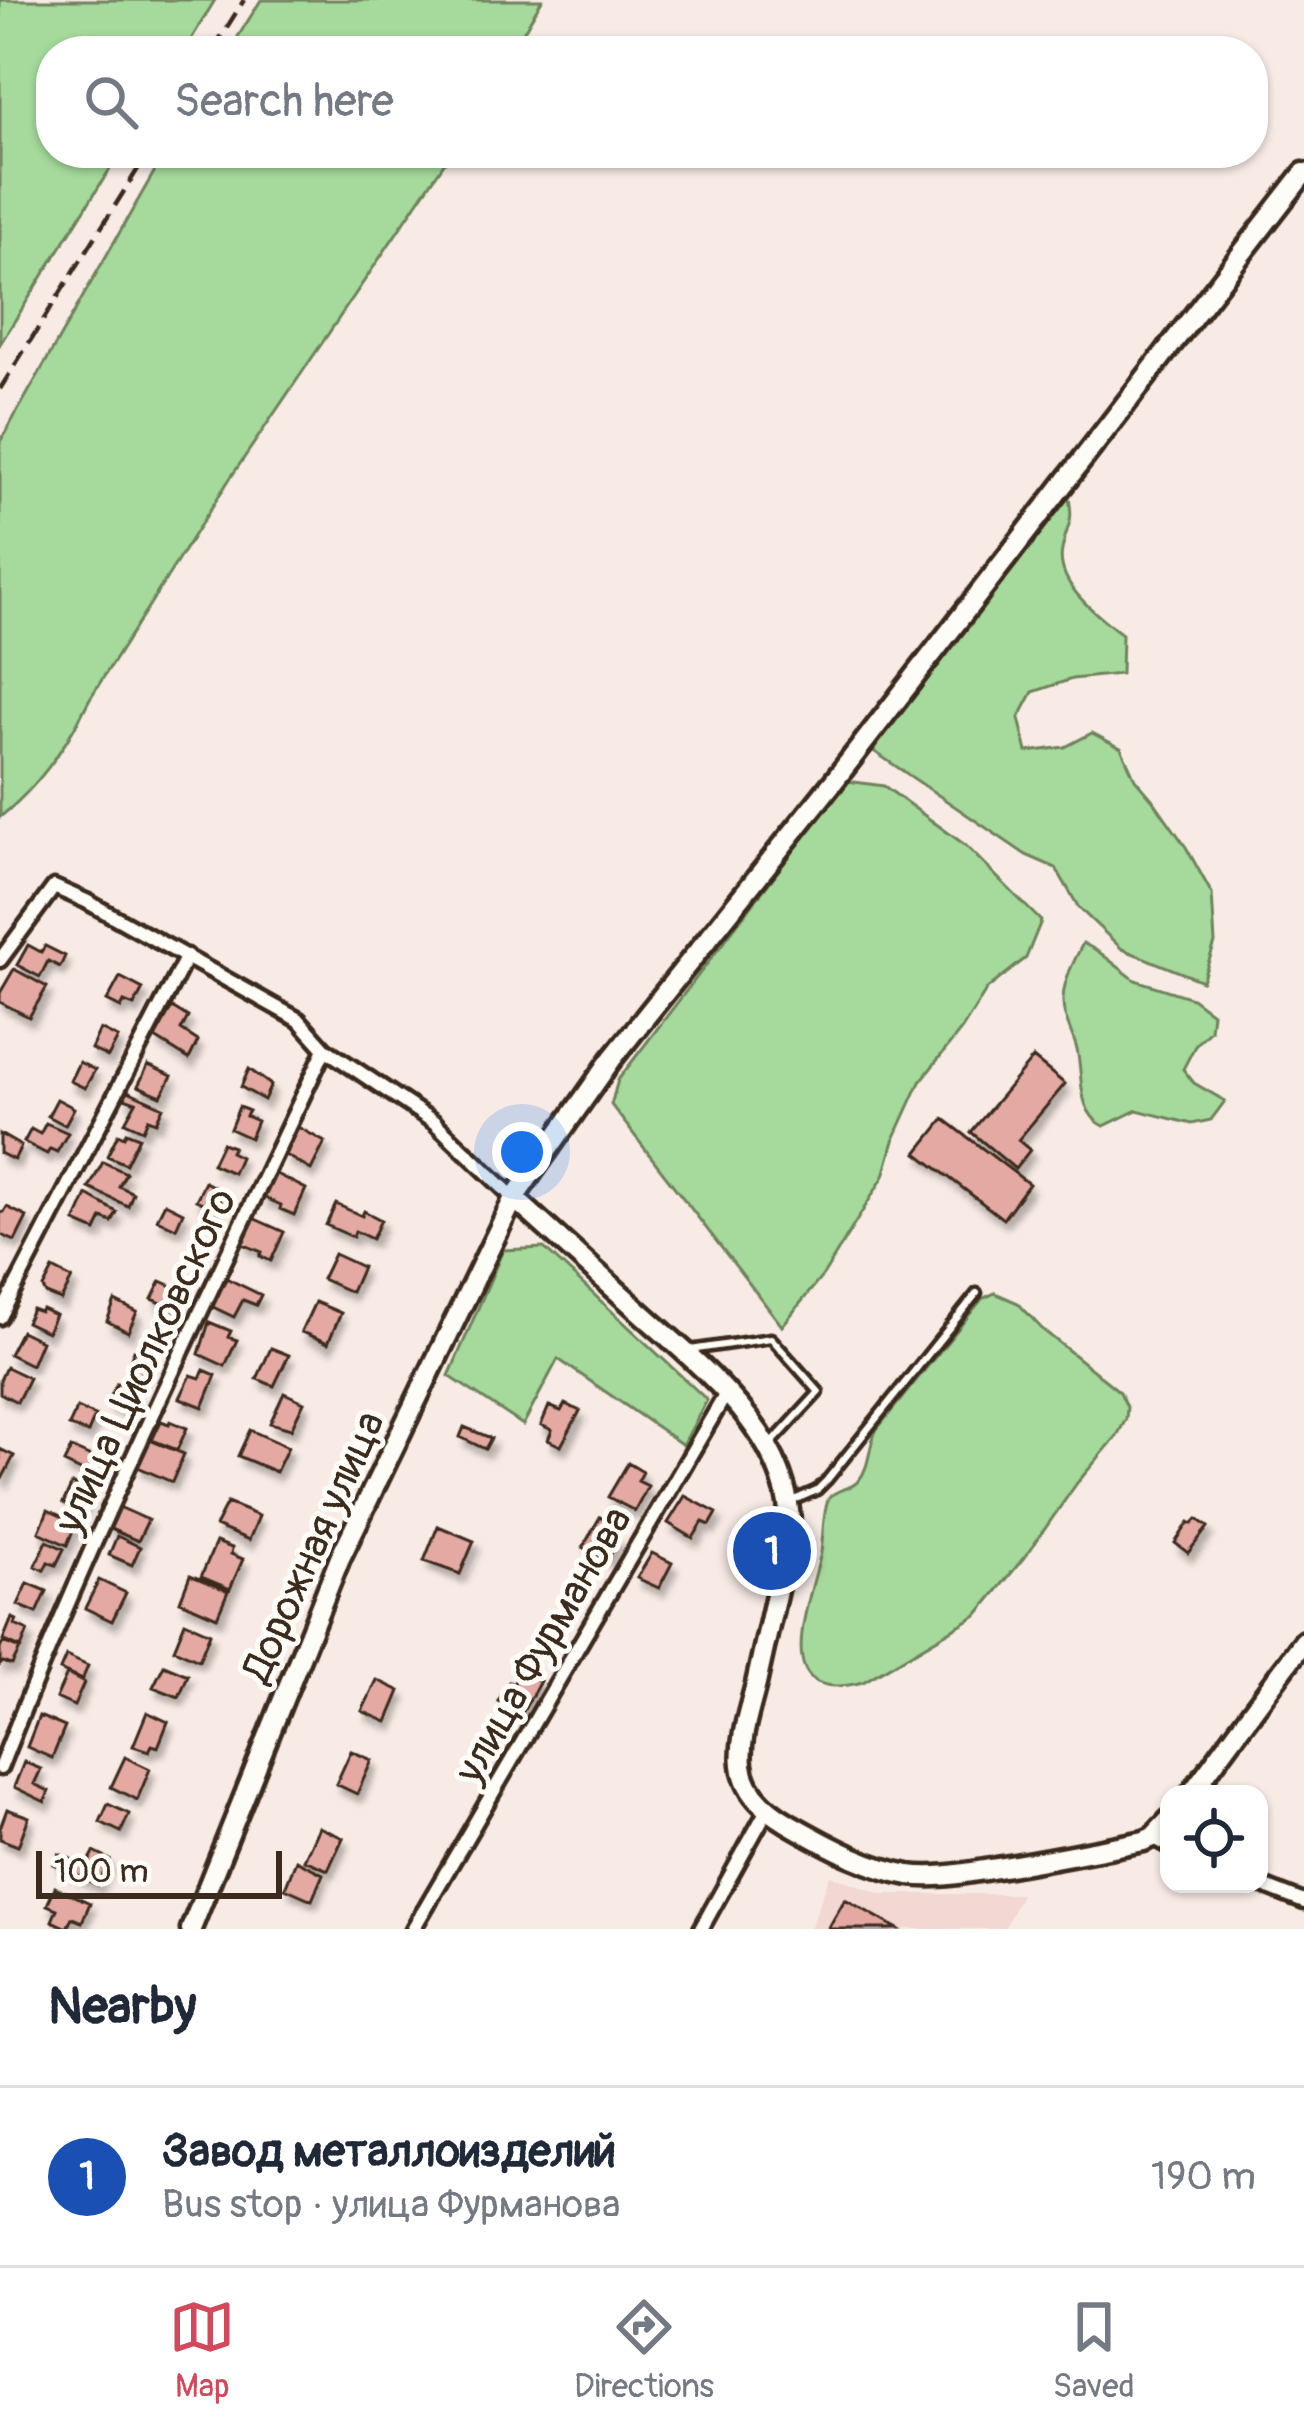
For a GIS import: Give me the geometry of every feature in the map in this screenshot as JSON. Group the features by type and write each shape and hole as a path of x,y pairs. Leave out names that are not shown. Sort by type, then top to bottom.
{"main road":[{"name":"Дорожная улица","path":"191,1929 340,1558 514,1198 611,1060 849,763 1304,172"},
{"path":"514,1198 728,1392 768,1448 789,1502 790,1532 742,1766 748,1784 767,1810 852,1857 913,1876 957,1874 1160,1841"},
{"path":"1198,1785 1304,1641"}],"street":[{"path":"0,960 54,887 120,918 299,1020 325,1048 434,1122 514,1198"},
{"path":"0,1317 187,956"},
{"name":"улица Циолковского","path":"0,1768 152,1416 325,1048"},
{"name":"улица Фурманова","path":"413,1929 728,1392"},
{"path":"701,1929 767,1810"},
{"path":"1268,1888 1304,1902"}],"lane":[{"path":"789,1502 805,1497 827,1480 977,1293"},
{"path":"683,1351 771,1337 819,1392 768,1448"}],"shaded area":[{"path":"830,1875 882,1894 1021,1894 1004,1929 810,1929"}],"green space":[{"path":"0,0 215,0 193,36 36,36 36,168 111,168 0,344"},
{"path":"261,0 542,0 521,36 238,36"},
{"path":"156,168 441,168 229,480 62,748 40,778 0,817 0,442"},
{"path":"1068,493 1070,518 1062,550 1065,575 1080,598 1122,634 1121,674 1072,679 1033,692 1019,718 1027,752 1065,747 1092,733 1121,748 1135,779 1186,847 1212,894 1215,943 1202,981 1122,949 1079,908 1056,868 1026,855 872,750"},
{"path":"847,781 884,786 965,845 1041,921 1026,958 987,989 920,1082 895,1137 884,1176 824,1274 782,1326 611,1105 618,1080"},
{"path":"1083,943 1135,980 1192,998 1212,1013 1210,1030 1183,1069 1194,1083 1225,1101 1211,1120 1192,1124 1137,1110 1104,1126 1095,1120 1085,1101 1063,1005 1067,977"},
{"path":"544,1248 707,1400 683,1445 558,1359 523,1425 449,1376 503,1250"},
{"path":"995,1293 1018,1303 1043,1330 1120,1392 1126,1419 978,1614 863,1682 832,1686 813,1679 804,1665 801,1645 827,1502 859,1480 877,1429 982,1299"}],"building":[{"path":"28,945 41,952 45,946 65,956 60,967 48,961 40,977 17,965"},
{"path":"14,969 47,987 29,1017 0,1002"},
{"path":"120,977 143,989 134,1006 124,1002 121,1008 107,1001"},
{"path":"172,1007 188,1017 181,1030 198,1041 189,1059 155,1038"},
{"path":"100,1029 118,1038 108,1057 91,1049"},
{"path":"1033,1058 1065,1084 1018,1140 1030,1150 1015,1169 971,1132"},
{"path":"79,1062 95,1070 85,1088 70,1081"},
{"path":"148,1065 172,1076 161,1096 138,1086"},
{"path":"249,1069 271,1085 264,1100 241,1087"},
{"path":"128,1091 163,1107 156,1122 148,1119 143,1130 125,1122 136,1102 124,1098"},
{"path":"57,1099 74,1108 65,1125 48,1116"},
{"path":"239,1107 257,1121 250,1138 230,1129"},
{"path":"944,1119 1029,1184 1003,1219 917,1153"},
{"path":"46,1123 68,1133 57,1152 50,1149 47,1154 24,1142 31,1129 40,1134"},
{"path":"298,1127 325,1142 311,1170 285,1155"},
{"path":"126,1132 139,1137 126,1164 107,1156 118,1134 124,1137"},
{"path":"0,1134 21,1146 14,1160 0,1153"},
{"path":"222,1143 240,1157 233,1173 212,1164"},
{"path":"103,1162 126,1173 119,1186 133,1193 128,1206 89,1188"},
{"path":"274,1173 306,1189 294,1215 263,1197"},
{"path":"205,1182 224,1192 216,1209 196,1200"},
{"path":"87,1195 117,1212 112,1222 102,1218 96,1231 75,1222"},
{"path":"165,1203 183,1212 176,1228 157,1219"},
{"path":"336,1204 381,1220 372,1239 355,1231 353,1237 326,1225"},
{"path":"7,1207 27,1217 15,1241 0,1234 0,1213"},
{"path":"253,1218 284,1232 271,1261 242,1244"},
{"path":"334,1254 362,1267 351,1292 322,1279"},
{"path":"53,1269 72,1279 61,1300 43,1288"},
{"path":"226,1278 261,1295 256,1305 243,1300 234,1317 211,1306"},
{"path":"161,1281 181,1290 173,1308 152,1299"},
{"path":"115,1301 137,1312 128,1332 107,1321"},
{"path":"315,1302 341,1313 328,1343 301,1332"},
{"path":"32,1309 55,1315 47,1332 26,1322"},
{"path":"209,1322 231,1331 228,1337 237,1340 225,1366 199,1354"},
{"path":"21,1331 41,1341 31,1365 9,1354"},
{"path":"271,1348 289,1355 274,1386 257,1379"},
{"path":"134,1350 150,1358 141,1377 126,1370"},
{"path":"6,1367 29,1378 17,1402 0,1393"},
{"path":"204,1370 216,1375 203,1407 180,1398 191,1375 200,1378"},
{"path":"117,1383 136,1392 127,1411 107,1403"},
{"path":"284,1393 304,1402 291,1429 270,1423"},
{"path":"565,1404 580,1411 561,1446 548,1440 552,1430 541,1425 549,1406 561,1411"},
{"path":"77,1408 95,1416 88,1433 69,1426"},
{"path":"161,1421 187,1428 177,1450 152,1440"},
{"path":"464,1427 491,1438 485,1449 460,1437"},
{"path":"250,1430 288,1447 276,1472 238,1456"},
{"path":"150,1440 184,1454 172,1482 138,1467"},
{"path":"71,1448 102,1462 96,1478 64,1463"},
{"path":"0,1449 14,1456 2,1479 0,1478"},
{"path":"628,1463 643,1472 638,1481 648,1486 635,1511 608,1497"},
{"path":"72,1484 90,1492 82,1511 63,1503"},
{"path":"685,1496 717,1513 710,1525 703,1522 693,1538 668,1523"},
{"path":"227,1503 259,1516 249,1540 215,1526"},
{"path":"117,1506 148,1520 138,1541 108,1528"},
{"path":"48,1510 76,1523 67,1545 39,1532"},
{"path":"600,1517 611,1522 606,1533 619,1539 608,1559 583,1547"},
{"path":"1197,1519 1208,1527 1188,1553 1175,1543 1189,1522"},
{"path":"438,1526 474,1541 460,1574 424,1561"},
{"path":"117,1536 140,1547 132,1565 109,1555"},
{"path":"47,1541 64,1549 56,1565 48,1562 44,1570 35,1566"},
{"path":"216,1542 243,1559 230,1589 201,1577"},
{"path":"652,1553 672,1563 659,1588 637,1578"},
{"path":"190,1575 228,1591 217,1617 180,1601"},
{"path":"99,1580 126,1593 112,1621 85,1608"},
{"path":"28,1583 47,1591 37,1613 18,1605"},
{"path":"12,1618 28,1631 21,1648 3,1640"},
{"path":"185,1622 210,1633 199,1660 174,1649"},
{"path":"3,1642 20,1649 12,1665 0,1665"},
{"path":"66,1656 88,1666 82,1680 60,1670"},
{"path":"164,1665 188,1675 179,1697 153,1687"},
{"path":"521,1671 540,1681 521,1715 498,1701"},
{"path":"67,1674 84,1683 74,1706 56,1698"},
{"path":"377,1680 400,1691 387,1722 362,1711"},
{"path":"147,1712 168,1722 158,1747 152,1745 149,1751 133,1746"},
{"path":"39,1716 65,1727 52,1758 27,1747"},
{"path":"351,1751 372,1760 357,1794 336,1784"},
{"path":"125,1757 150,1769 137,1800 111,1787"},
{"path":"24,1762 41,1769 34,1784 49,1791 45,1802 14,1787"},
{"path":"108,1804 129,1814 121,1832 100,1822"},
{"path":"7,1809 29,1817 18,1846 0,1839"},
{"path":"319,1827 343,1838 328,1870 304,1860"},
{"path":"94,1852 110,1860 98,1885 54,1864 59,1854 87,1866"},
{"path":"296,1860 323,1874 312,1900 285,1888"},
{"path":"55,1887 90,1903 82,1922 72,1918 67,1928 52,1921 57,1909 47,1905"},
{"path":"845,1899 898,1929 828,1929"}],"railway":[{"path":"221,36 244,0"},
{"path":"0,389 139,168"}],"place":[{"name":"Завод металлоизделий","path":"772,1551"}]}
